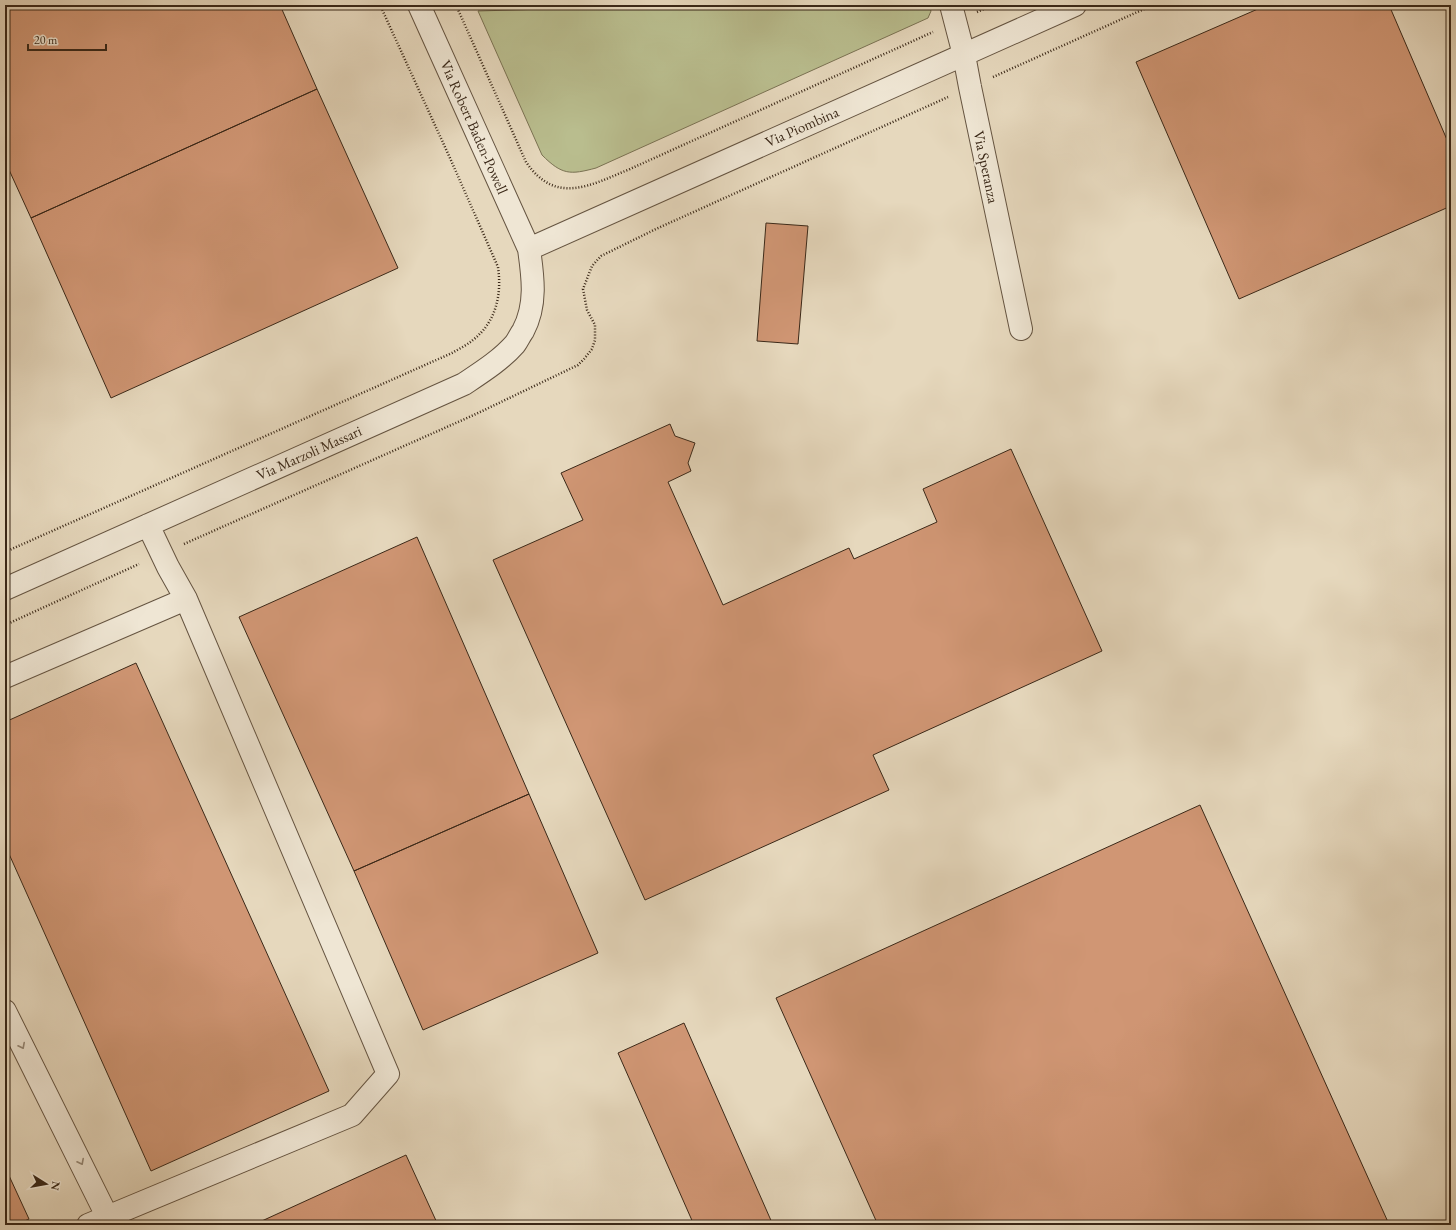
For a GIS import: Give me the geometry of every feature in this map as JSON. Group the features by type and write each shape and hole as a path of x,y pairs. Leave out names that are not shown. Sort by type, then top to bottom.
{"street":[{"name":"Via Robert Baden-Powell","path":"419,5 529,249"},
{"name":"Via Speranza","path":"951,5 964,55 1020,329"},
{"name":"Via Piombina","path":"529,249 1075,5"},
{"name":"Via Marzoli Massari","path":"5,589 464,384 493,364 516,343 528,320 533,296 529,249"},
{"path":"88,1225 352,1115 388,1074 186,599 148,524"},
{"path":"5,677 186,599"},
{"path":"5,1011 107,1216"}],"path":[{"path":"5,552 452,353 473,340 487,326 495,311 499,296 500,279 498,267 380,5"},
{"path":"456,5 526,162 537,176 546,182 554,187 569,189 586,187 630,170 939,30"},
{"path":"5,625 469,417 578,365 592,350 595,340 595,325 588,310 583,289 592,266 601,256 663,226 1153,5"}],"green space":[{"path":"682,5 929,5 931,11 928,18 596,168 579,172 567,172 549,162 542,155 478,11"}],"building":[{"path":"5,5 280,5 317,89 31,218 5,161"},
{"path":"1267,5 1389,5 1451,149 1451,206 1239,299 1136,62"},
{"path":"317,89 398,268 111,398 31,218"},
{"path":"766,223 808,226 798,344 757,341"},
{"path":"670,424 675,436 695,443 688,463 691,471 668,482 723,605 849,548 854,559 937,522 923,489 1011,449 1102,651 873,755 889,790 645,900 493,560 583,520 561,473"},
{"path":"417,537 529,794 354,871 239,617"},
{"path":"136,663 329,1091 151,1171 5,845 5,722"},
{"path":"529,794 598,953 423,1030 354,871"},
{"path":"1200,805 1388,1222 1380,1225 878,1225 776,998"},
{"path":"684,1023 773,1225 694,1225 618,1053"},
{"path":"406,1155 438,1225 253,1225"},
{"path":"5,1167 29,1219 16,1225 5,1225"}]}
